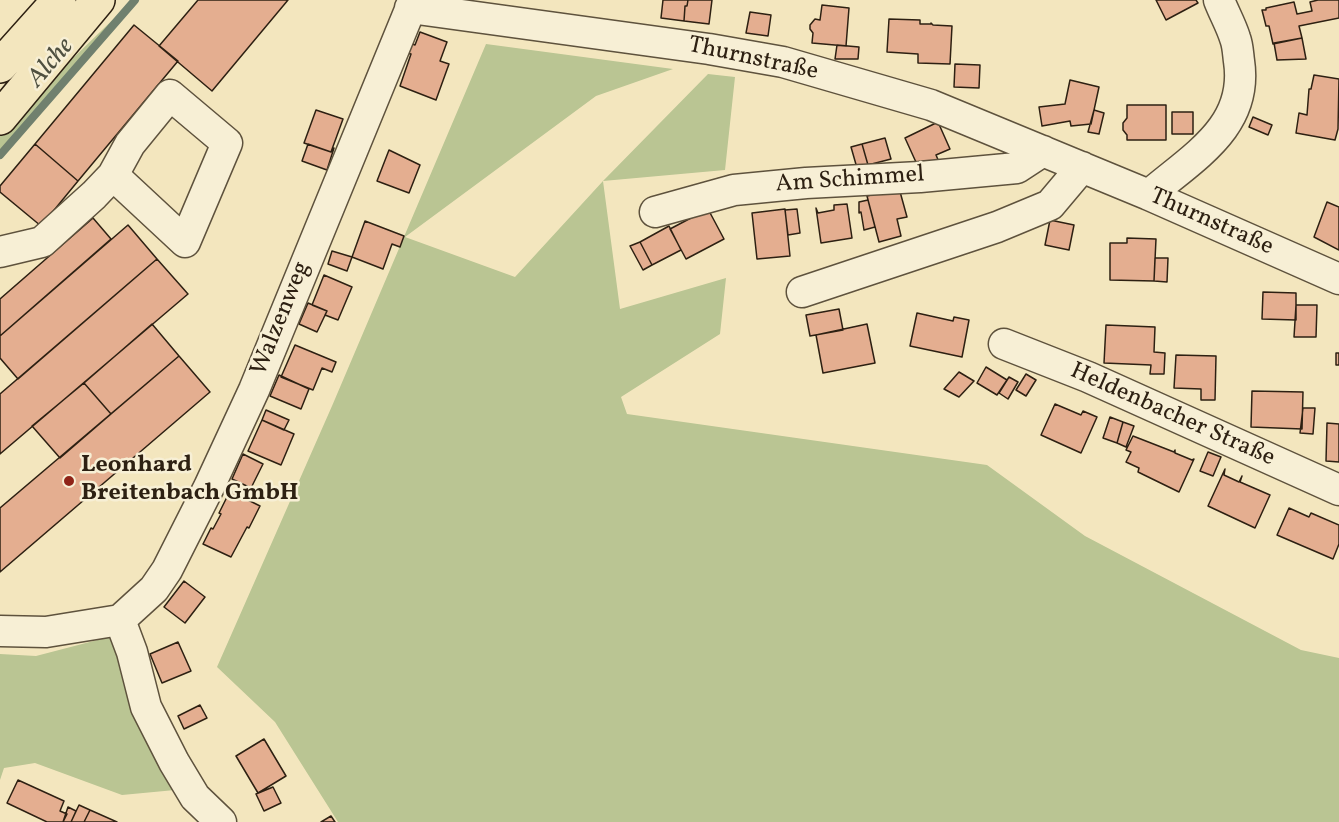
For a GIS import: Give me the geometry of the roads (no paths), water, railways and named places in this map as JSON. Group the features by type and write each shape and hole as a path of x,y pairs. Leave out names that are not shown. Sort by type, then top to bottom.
{"main road":[{"path":"0,66 59,0"},
{"path":"0,118 98,0"}],"street":[{"path":"1149,195 1209,144 1226,126 1237,104 1242,78 1236,40 1219,0"},
{"name":"Thurnstraße","path":"412,4 783,62 931,105 1149,195 1339,279"},
{"name":"Walzenweg","path":"120,620 154,589 167,570 209,487 254,390 412,4"},
{"path":"0,252 42,242 113,175 130,144 170,95 227,143 185,242 113,175"},
{"name":"Am Schimmel","path":"655,212 734,190 1017,168 1043,151"},
{"path":"802,292 998,227 1050,205 1083,167"},
{"name":"Heldenbacher Straße","path":"1004,344 1088,377 1339,490"},
{"path":"0,631 46,632 120,620 132,652 146,707 195,797 221,822"}],"waterway":[{"name":"Alche","path":"0,155 135,0"}],"place":[{"name":"Leonhard Breitenbach GmbH","path":"69,481"}]}
